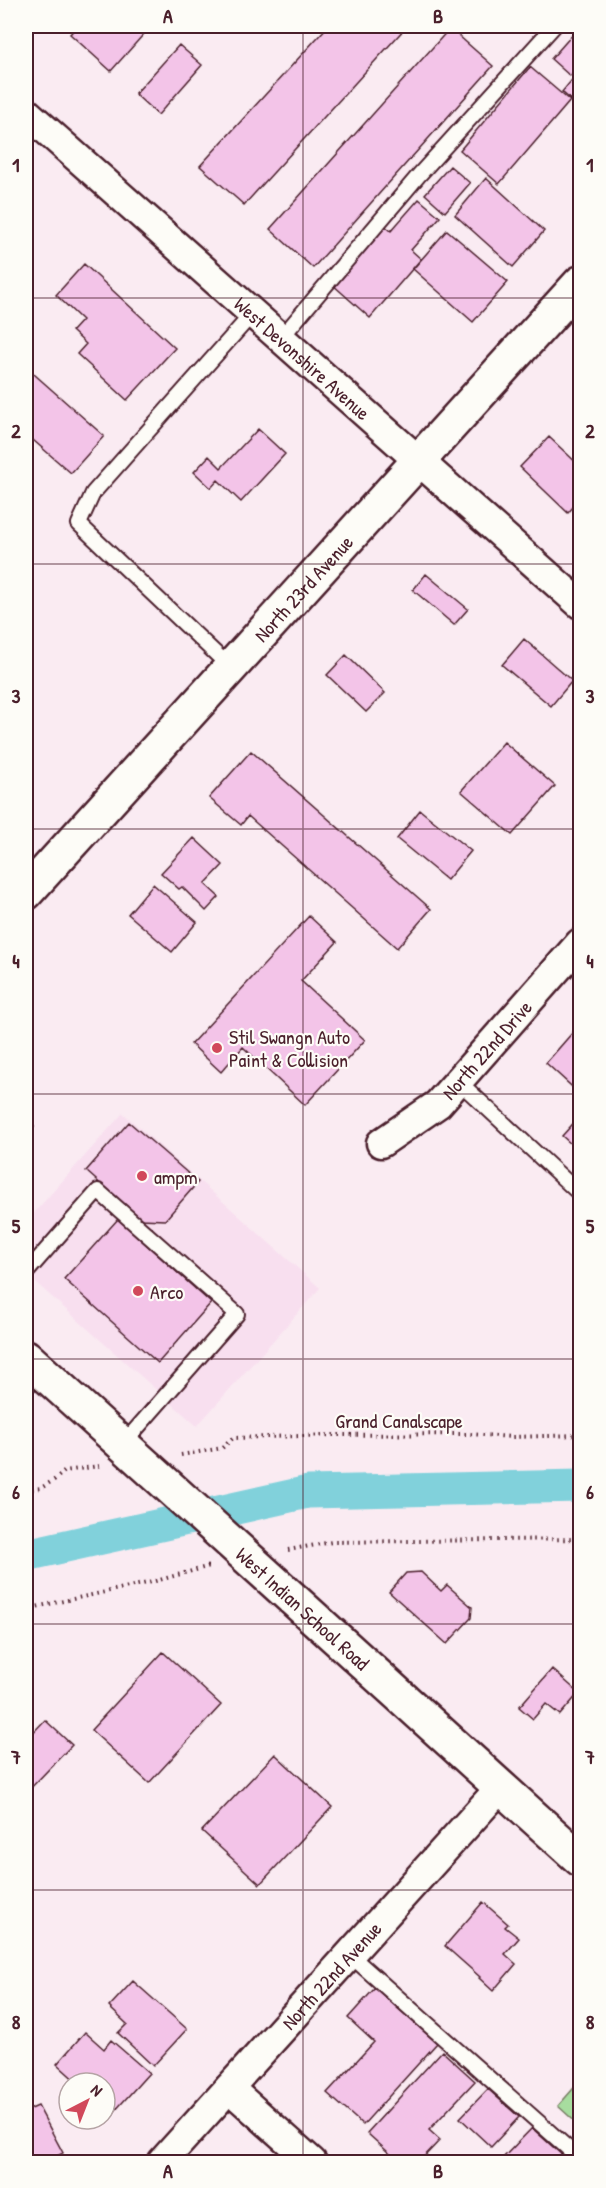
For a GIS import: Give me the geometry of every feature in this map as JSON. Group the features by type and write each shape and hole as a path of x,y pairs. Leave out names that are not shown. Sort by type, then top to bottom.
{"street":[{"name":"West Devonshire Avenue","path":"26,112 580,604"},
{"name":"North 23rd Avenue","path":"26,893 580,284"},
{"name":"North 22nd Drive","path":"381,1143 438,1104 580,943"},
{"name":"West Indian School Road","path":"26,1357 580,1859"},
{"name":"North 22nd Avenue","path":"162,2163 501,1787"},
{"path":"229,2088 312,2163"}],"lane":[{"path":"281,338 419,175 554,26"},
{"path":"231,668 79,524 93,493 253,313"},
{"path":"458,1081 580,1194"},
{"path":"26,1273 98,1191 237,1314 123,1444"},
{"path":"350,1955 580,2159"}],"path":[{"name":"Grand Canalscape","path":"222,1448 233,1438 335,1435 469,1434 512,1437 580,1435"},
{"path":"26,1490 41,1488 65,1470"},
{"path":"325,1544 580,1539"},
{"path":"26,1609 172,1576"}],"shaded area":[{"path":"123,1113 320,1288 197,1426 26,1274 26,1222"}],"green space":[{"path":"580,2081 580,2126 558,2106"}],"building":[{"path":"77,26 151,26 111,71 70,34"},
{"path":"328,26 407,26 244,205 200,166"},
{"path":"580,26 580,64 570,76 551,59"},
{"path":"450,28 493,66 313,268 270,229"},
{"path":"179,45 202,65 158,115 135,94"},
{"path":"530,67 570,101 499,184 460,150"},
{"path":"580,70 580,108 562,92"},
{"path":"450,166 470,183 445,212 425,194"},
{"path":"486,178 544,231 513,267 455,215"},
{"path":"419,199 440,217 411,250 421,259 370,318 332,284 383,224 391,231"},
{"path":"447,230 508,282 473,322 413,269"},
{"path":"84,264 175,348 127,400 77,354 86,344 72,331 82,320 56,295"},
{"path":"26,367 104,436 71,473 26,434"},
{"path":"258,429 285,454 241,502 218,480 211,488 194,472 209,456 221,468"},
{"path":"549,437 580,466 580,499 568,513 520,467"},
{"path":"426,574 468,609 454,625 413,590"},
{"path":"524,639 572,681 551,706 502,665"},
{"path":"346,655 385,693 366,712 327,675"},
{"path":"504,742 555,786 512,835 461,791"},
{"path":"251,751 431,909 397,948 248,816 241,825 209,798"},
{"path":"420,810 471,851 447,880 397,839"},
{"path":"194,838 223,865 205,884 219,897 206,911 182,887 179,889 161,873"},
{"path":"153,884 197,922 172,952 128,914"},
{"path":"309,916 337,942 301,981 365,1040 305,1105 243,1047 221,1072 191,1044"},
{"path":"580,1024 580,1094 546,1063"},
{"path":"26,1105 33,1112 26,1119"},
{"path":"580,1116 580,1152 562,1136"},
{"path":"26,1119 34,1126 26,1136"},
{"name":"ampm","path":"129,1122 198,1182 165,1220 140,1219 86,1171"},
{"name":"Arco","path":"118,1219 211,1303 158,1363 64,1279"},
{"path":"421,1572 441,1591 447,1585 472,1607 471,1618 447,1644 389,1592 406,1573"},
{"path":"163,1652 221,1705 149,1783 91,1730"},
{"path":"552,1669 579,1693 560,1715 546,1704 533,1719 519,1707"},
{"path":"45,1720 72,1745 26,1793 26,1740"},
{"path":"275,1754 332,1807 260,1884 202,1831"},
{"path":"483,1902 508,1924 505,1927 519,1938 505,1954 516,1964 493,1991 445,1946"},
{"path":"133,1981 187,2029 153,2066 118,2033 127,2024 109,2007"},
{"path":"375,1988 437,2043 363,2125 327,2093 374,2042 348,2018"},
{"path":"85,2032 104,2049 111,2040 149,2073 117,2109 117,2071 65,2071 57,2064"},
{"path":"442,2051 475,2081 429,2130 440,2140 419,2162 399,2162 367,2133"},
{"path":"488,2089 519,2117 491,2147 460,2118"},
{"path":"26,2103 29,2110 38,2106 63,2153 45,2162 26,2162"},
{"path":"532,2128 563,2156 557,2162 499,2162"}],"waterway":[{"path":"26,1555 308,1492 580,1486"}],"place":[{"name":"Stil Swangn Auto Paint & Collision","path":"217,1048"},
{"name":"ampm","path":"142,1176"},
{"name":"Arco","path":"138,1291"}]}
